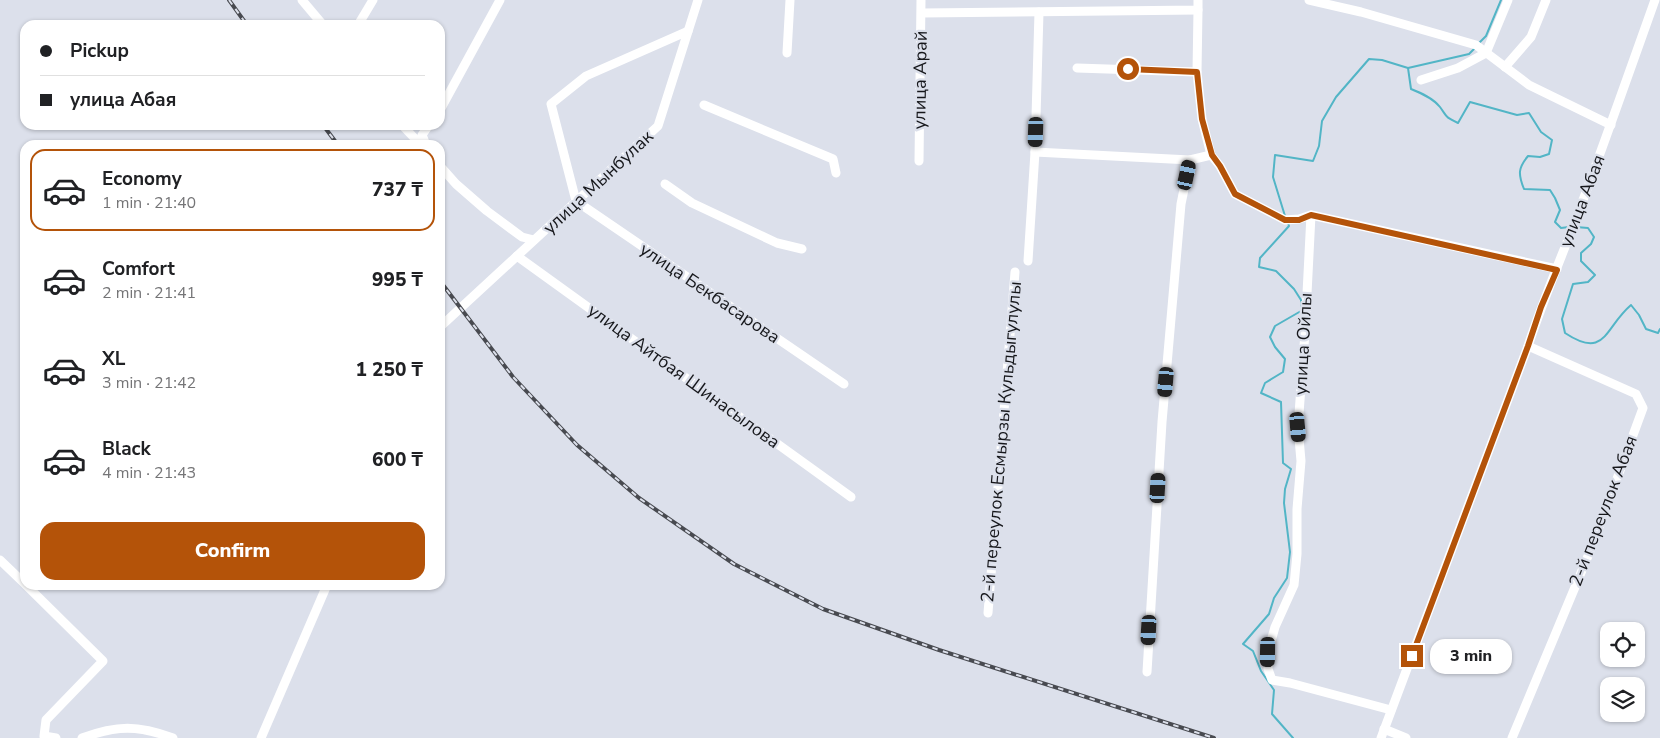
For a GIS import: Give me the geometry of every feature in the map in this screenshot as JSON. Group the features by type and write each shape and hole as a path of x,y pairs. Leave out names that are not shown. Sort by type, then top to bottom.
{"street":[{"path":"302,0 319,20"},
{"path":"361,20 373,0"},
{"path":"445,101 500,0"},
{"name":"улица Мынбулак","path":"445,322 658,126 698,0"},
{"path":"787,53 790,0"},
{"name":"улица Арай","path":"919,161 921,0"},
{"path":"1309,0 1361,12 1476,45 1529,85 1611,125"},
{"path":"1421,80 1458,68 1486,53 1508,0"},
{"path":"1505,67 1531,37 1546,0"},
{"name":"улица Абая","path":"1382,734 1611,125 1655,0"},
{"path":"922,13 1039,12 1198,5 1197,72 1202,119 1212,155 1235,194 1285,220 1299,220 1311,215 1557,270"},
{"path":"1028,261 1035,152 1039,12"},
{"path":"576,201 551,104 586,76 688,31"},
{"path":"1077,68 1197,72"},
{"path":"704,105 833,159 836,174"},
{"path":"407,130 416,140"},
{"path":"1035,152 1190,160 1212,155"},
{"path":"1146,672 1162,422 1181,204 1190,160"},
{"path":"445,172 456,184 487,211 522,237 534,240"},
{"path":"665,184 692,203 777,243 802,249"},
{"name":"улица Бекбасарова","path":"576,201 844,384"},
{"name":"улица Ойлы","path":"1311,215 1298,427 1301,461 1294,586 1275,628 1268,652 1268,669 1272,680 1391,710"},
{"name":"улица Айтбая Шинасылова","path":"517,256 851,497"},
{"name":"2-й переулок Есмырзы Кульдыгулулы","path":"988,613 1015,272"},
{"name":"2-й переулок Абая","path":"1512,738 1592,544 1643,408 1636,394 1528,346"},
{"path":"0,560 20,580"},
{"path":"30,590 103,660 46,720 44,736 56,738"},
{"path":"261,738 325,590"},
{"path":"85,737 104,730 122,727 157,732 173,738"},
{"path":"1382,734 1406,738"}],"waterway":[{"path":"1478,44 1486,36 1501,0"},
{"path":"1285,216 1273,177 1275,155 1313,161 1319,146 1322,121 1336,97 1369,59 1382,60 1408,68 1469,54 1475,48"},
{"path":"1408,68 1411,89 1434,101 1450,119 1458,123 1470,102 1517,115 1529,113 1541,132 1552,140 1549,154 1540,157 1528,156 1525,160 1520,171 1522,184 1524,189 1550,190 1560,210 1555,222 1561,228 1569,227"},
{"path":"1288,223 1289,226 1260,258 1259,267 1276,271 1294,289 1301,300 1301,311 1275,326 1270,337 1275,347 1285,359 1283,372 1265,383 1261,393 1281,402 1283,463 1291,469 1285,489 1284,503 1290,552 1287,578 1274,598 1269,614 1243,644 1253,651 1261,671 1274,690 1272,714 1293,738"},
{"path":"1576,227 1588,228 1594,237 1591,244 1581,253 1581,261 1595,275 1588,282 1573,284 1562,319 1565,333 1578,340 1589,343 1597,342 1603,338 1631,305 1646,329 1658,333 1660,329"}],"railway":[{"path":"229,0 243,20"},
{"path":"327,130 334,140"},
{"path":"445,288 513,377 577,445 639,498 734,564 823,609 939,650 1214,738"}],"route":[{"path":"1128,69 1197,72 1202,119 1212,155 1235,194 1285,220 1299,220 1311,215 1557,270 1541,307 1412,656"}]}
